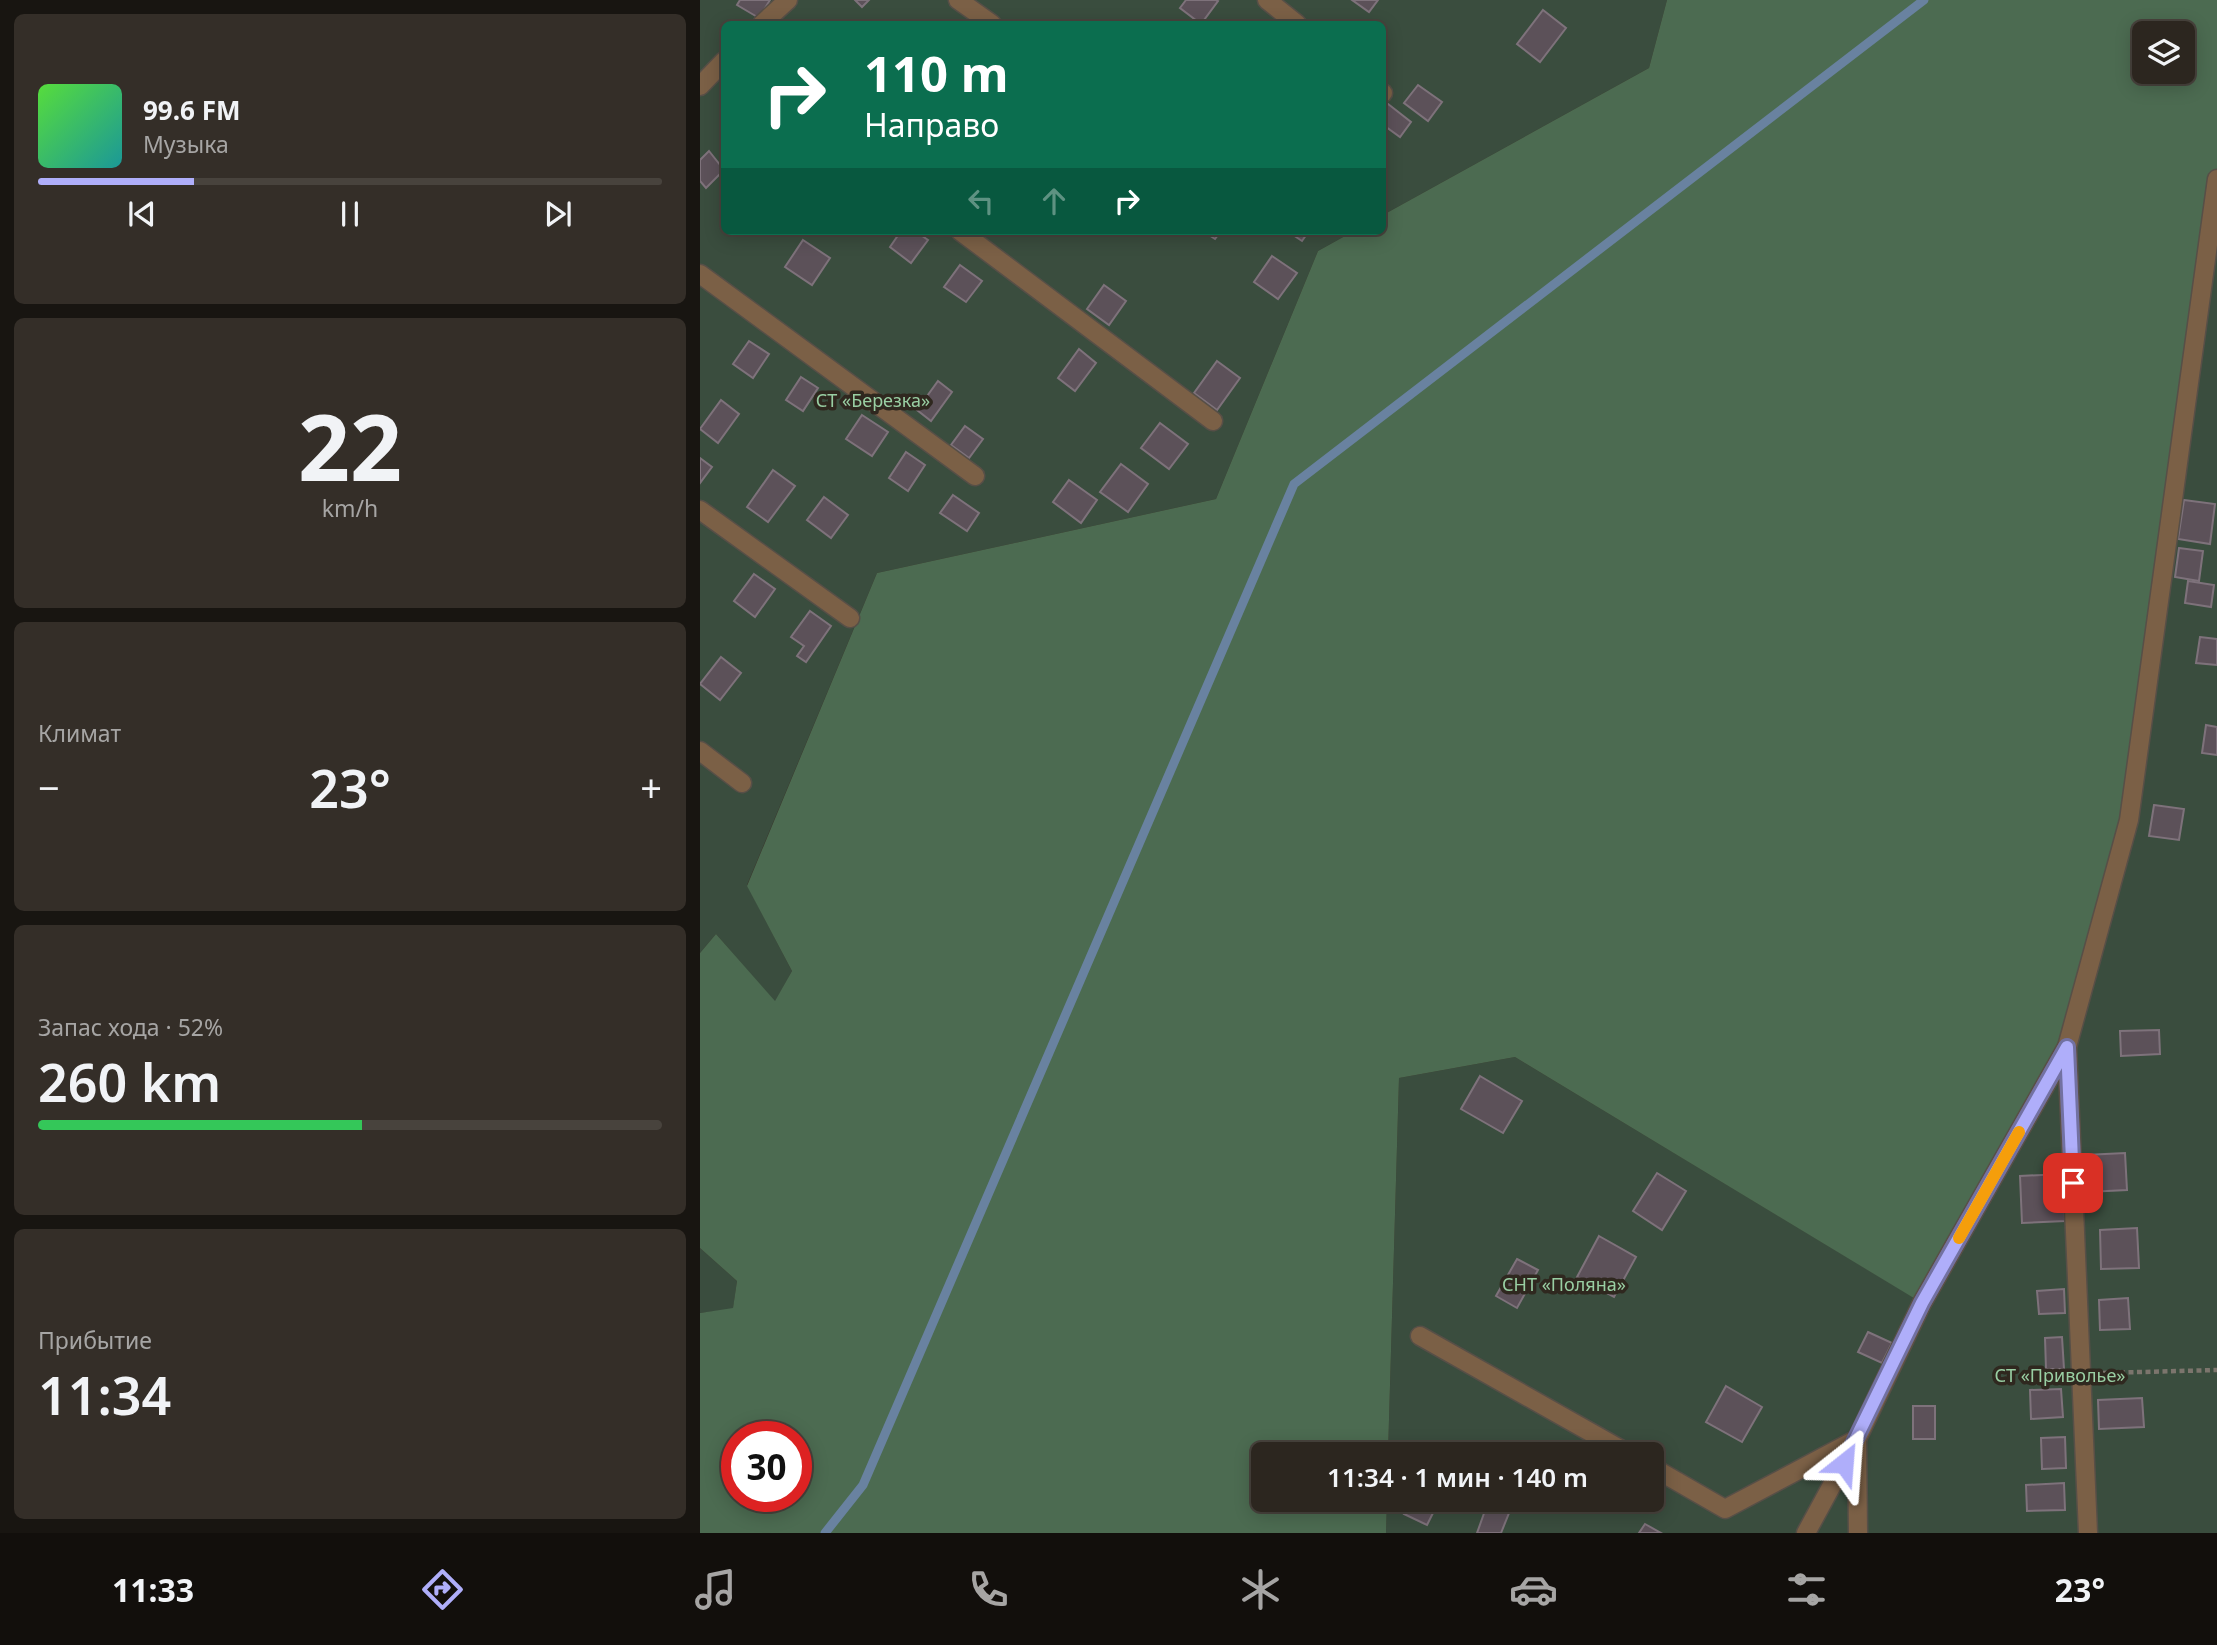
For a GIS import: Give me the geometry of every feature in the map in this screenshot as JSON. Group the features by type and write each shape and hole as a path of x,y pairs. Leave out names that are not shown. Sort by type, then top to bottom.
{"street":[{"path":"765,21 788,0"},
{"path":"958,0 988,21"},
{"path":"1267,0 1293,21"},
{"path":"700,86 721,64"},
{"path":"1806,1533 1857,1439 1922,1303 2067,1047 2129,820 2217,179"},
{"path":"965,235 1213,421"},
{"path":"700,274 975,476"},
{"path":"700,510 850,618"},
{"path":"700,751 742,783"},
{"path":"2067,1047 2088,1533"},
{"path":"1420,1336 1608,1442"},
{"path":"1664,1474 1725,1509 1857,1439"},
{"path":"1857,1439 1858,1533"}],"path":[{"path":"2081,1374 2217,1370"}],"green space":[{"name":"СТ «Березка»","path":"700,0 1667,0 1649,68 1386,213 1386,21 721,21 721,235 1347,235 1318,251 1216,499 877,573 747,885 792,971 775,1002 716,934 700,953"},
{"path":"1667,0 2217,0 2217,179 2129,820 2067,1047 1922,1303 1515,1057 1399,1078 1388,1442 1251,1442 1251,1512 1387,1512 1386,1533 700,1533 700,1313 733,1308 737,1281 700,1248 700,953 716,934 775,1001 792,971 747,886 877,573 1216,499 1318,251 1347,235 1386,235 1386,213 1649,68"},
{"path":"2217,179 2217,1533 1386,1533 1387,1512 1664,1512 1664,1442 1388,1442 1399,1078 1515,1057 1921,1302"},
{"path":"700,1248 737,1281 733,1309 700,1313"}],"building":[{"path":"740,0 770,0 759,18 737,5"},
{"path":"855,0 869,0 862,7"},
{"path":"1186,0 1218,1 1203,21 1197,21 1180,8"},
{"path":"1352,0 1378,0 1369,12"},
{"path":"1543,10 1566,28 1540,62 1517,44"},
{"path":"1418,85 1442,102 1428,121 1404,103"},
{"path":"1386,102 1411,122 1400,137 1386,127"},
{"path":"709,151 721,166 721,173 706,188 700,181 700,160"},
{"path":"898,235 921,235 928,240 911,263 890,247"},
{"path":"1293,235 1306,235 1302,241"},
{"path":"803,240 830,258 812,285 785,267"},
{"path":"1272,256 1297,273 1278,299 1254,282"},
{"path":"960,265 982,281 966,302 944,287"},
{"path":"1104,285 1126,301 1109,325 1087,309"},
{"path":"749,341 769,354 753,378 733,364"},
{"path":"1079,349 1096,363 1075,391 1058,378"},
{"path":"1217,361 1240,378 1217,410 1194,393"},
{"path":"801,377 818,388 803,411 786,400"},
{"path":"938,381 952,392 931,421 917,410"},
{"path":"721,400 739,414 718,443 700,429"},
{"path":"862,415 888,432 872,456 846,439"},
{"path":"1160,423 1188,444 1169,469 1141,448"},
{"path":"965,426 983,439 969,458 951,445"},
{"path":"906,452 925,465 908,491 889,478"},
{"path":"700,458 712,467 700,483"},
{"path":"1121,464 1148,484 1128,512 1100,492"},
{"path":"773,470 795,486 768,522 747,507"},
{"path":"1069,480 1097,500 1081,523 1053,502"},
{"path":"953,495 979,513 967,531 940,513"},
{"path":"824,497 848,515 831,538 807,520"},
{"path":"2184,500 2215,504 2210,544 2178,539"},
{"path":"2179,548 2203,551 2199,581 2175,577"},
{"path":"754,574 775,589 755,617 734,601"},
{"path":"2188,581 2214,585 2211,607 2185,603"},
{"path":"810,611 831,626 806,662 797,656 804,646 791,637"},
{"path":"2200,637 2217,639 2217,665 2196,663"},
{"path":"721,657 741,673 720,700 700,684"},
{"path":"2206,725 2217,727 2217,755 2202,753"},
{"path":"2154,805 2184,809 2179,840 2149,836"},
{"path":"2159,1030 2160,1054 2121,1056 2120,1031"},
{"path":"1480,1076 1522,1101 1503,1133 1461,1109"},
{"path":"2125,1153 2127,1190 2087,1192 2085,1155"},
{"path":"1657,1173 1686,1191 1662,1230 1633,1211"},
{"path":"2063,1174 2065,1221 2022,1223 2020,1176"},
{"path":"2137,1228 2139,1268 2101,1269 2100,1230"},
{"path":"1599,1236 1636,1257 1614,1297 1577,1277"},
{"path":"1517,1259 1538,1270 1517,1308 1496,1296"},
{"path":"2064,1289 2065,1313 2039,1314 2037,1291"},
{"path":"2128,1298 2130,1329 2100,1330 2099,1300"},
{"path":"1868,1332 1892,1343 1882,1363 1858,1352"},
{"path":"2062,1337 2064,1369 2046,1369 2045,1338"},
{"path":"1726,1386 1762,1407 1742,1442 1706,1422"},
{"path":"2061,1389 2063,1417 2031,1419 2030,1390"},
{"path":"2142,1398 2144,1427 2099,1429 2098,1400"},
{"path":"1913,1406 1935,1406 1935,1439 1913,1439"},
{"path":"2065,1437 2066,1468 2042,1469 2041,1438"},
{"path":"2064,1483 2065,1510 2027,1511 2026,1485"},
{"path":"1405,1512 1434,1512 1427,1525 1404,1514"},
{"path":"1484,1512 1509,1513 1501,1533 1477,1533"},
{"path":"1645,1524 1661,1533 1639,1533"}],"waterway":[{"path":"825,1533 863,1485 1294,484 1924,0"}],"slow traffic":[{"path":"1959,1238 2019,1132"}],"route":[{"path":"1844,1463 1922,1303 2067,1047 2073,1183"}],"park label":[{"name":"СНТ «Поляна»","path":"1564,1285"},
{"name":"СТ «Приволье»","path":"2060,1376"}]}
